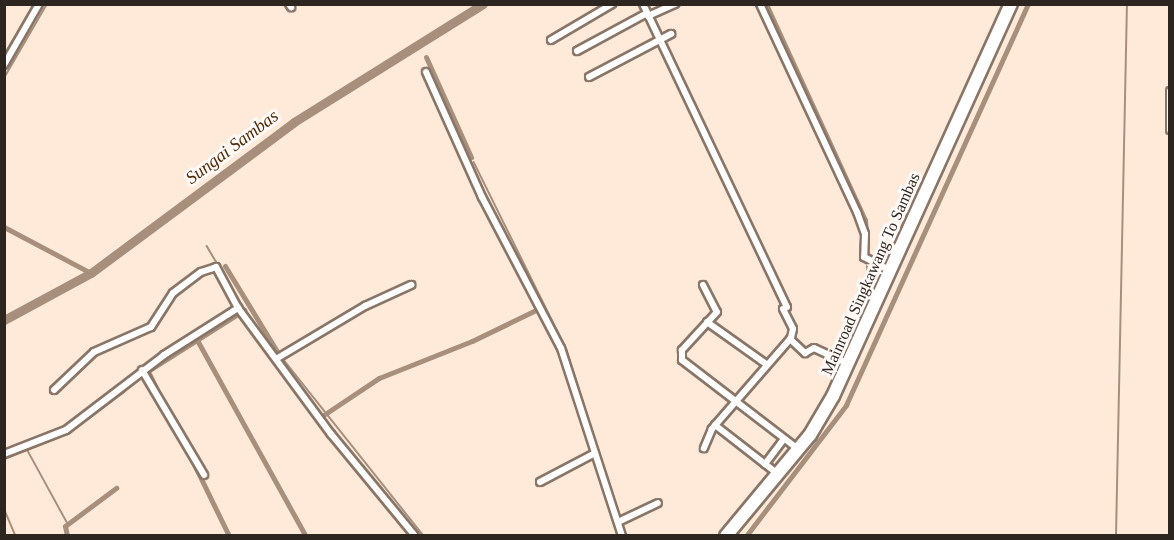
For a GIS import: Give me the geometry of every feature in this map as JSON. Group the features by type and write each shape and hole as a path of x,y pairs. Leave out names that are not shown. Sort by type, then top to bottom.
{"highway":[{"name":"Mainroad Singkawang To Sambas","path":"732,534 822,418 882,297 891,271 1011,4"},
{"name":"Mainroad Singkawang To Sambas","path":"732,534 825,425 882,297 1019,4"}],"street":[{"path":"4,65 39,4"},
{"path":"551,40 612,4"},
{"path":"643,4 787,307 783,309 793,329 790,339 734,400 715,425 704,448"},
{"path":"577,51 648,14 675,4"},
{"path":"760,4 857,212 865,234 864,257 891,271"},
{"path":"589,77 671,34"},
{"path":"426,72 482,197 561,348 622,536"},
{"path":"1170,91 1170,130"},
{"path":"54,390 94,352 151,327 173,293 211,267 217,268 238,308 331,434 415,536"},
{"path":"276,359 365,306 411,285"},
{"path":"703,285 717,311 682,350 681,357 798,449"},
{"path":"4,454 66,430 142,370 238,308"},
{"path":"708,322 766,364"},
{"path":"790,339 805,353 814,348 848,364"},
{"path":"142,370 204,475"},
{"path":"715,425 778,474"},
{"path":"765,464 784,440"},
{"path":"540,482 596,453"},
{"path":"618,522 658,504"}],"waterway":[{"path":"4,57 35,4"},
{"path":"4,78 47,4"},
{"name":"Sungai Sambas","path":"4,320 91,273 294,122 483,4"},
{"path":"766,4 865,220 866,232"},
{"path":"746,536 846,405 1028,4"},
{"path":"1116,536 1127,4"},
{"path":"426,57 471,157"},
{"path":"474,162 567,350 619,516"},
{"path":"4,227 91,273"},
{"path":"207,246 252,322"},
{"path":"868,265 870,304"},
{"path":"225,266 278,353"},
{"path":"283,359 370,307"},
{"path":"160,396 148,371 244,310"},
{"path":"325,414 379,378 472,341 536,310"},
{"path":"197,340 304,533"},
{"path":"284,360 424,536"},
{"path":"68,431 123,390"},
{"path":"4,457 57,436"},
{"path":"27,449 68,524"},
{"path":"190,456 229,536"},
{"path":"67,536 65,526 116,488"},
{"path":"4,508 16,536"}]}
